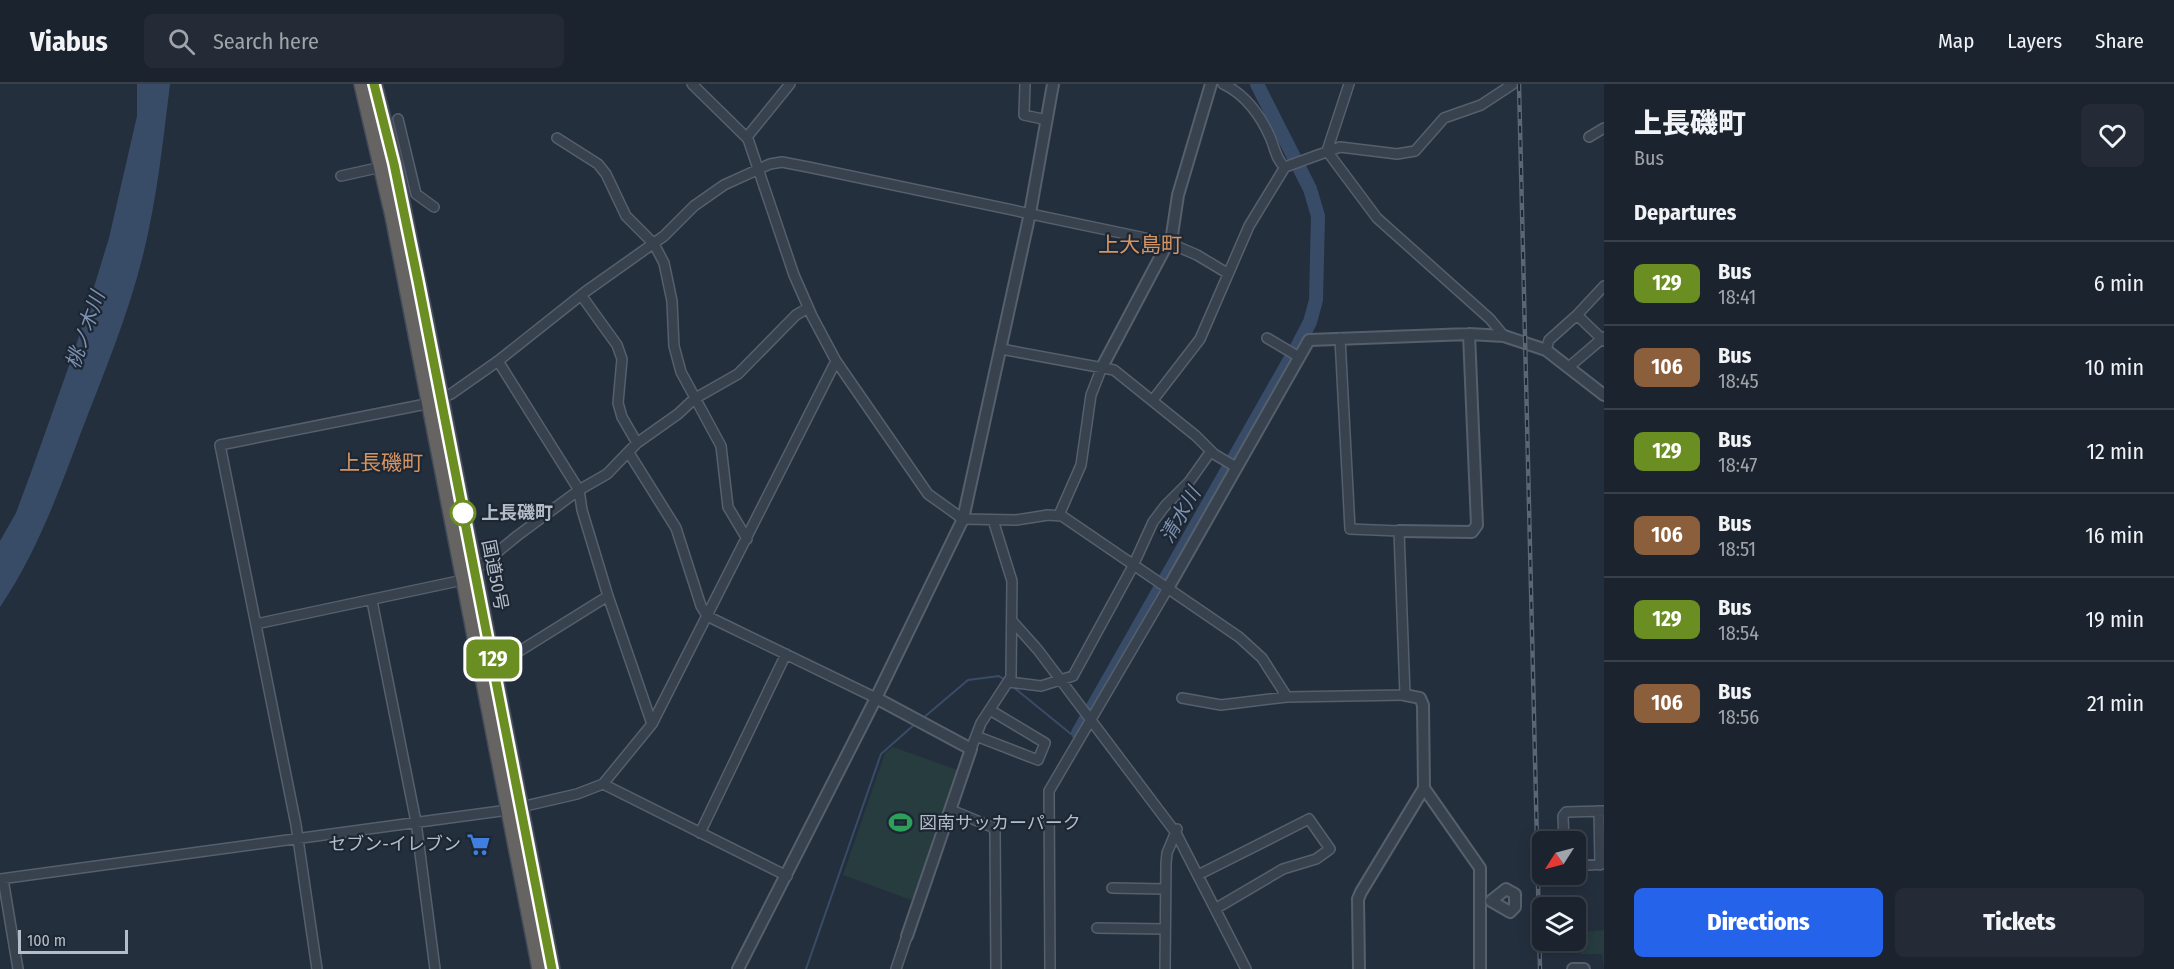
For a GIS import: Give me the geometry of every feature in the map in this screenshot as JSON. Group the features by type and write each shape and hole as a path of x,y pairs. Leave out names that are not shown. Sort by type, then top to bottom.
{"highway":[{"name":"国道50号","path":"362,84 395,163"},
{"name":"国道50号","path":"374,84 395,163 436,401 514,808 552,969"},
{"name":"国道50号","path":"469,576 493,661 540,969"}],"street":[{"path":"747,137 790,84"},
{"path":"1025,84 1024,115 1047,120"},
{"path":"738,969 876,698 963,519 1030,213 1053,84"},
{"path":"1059,515 1081,465 1091,395 1102,367 1175,228 1178,195 1211,84"},
{"path":"1224,84 1253,108 1266,127 1280,162 1285,167"},
{"path":"1327,151 1349,84"},
{"path":"1153,400 1197,344 1253,219 1285,167 1340,147 1397,154 1415,151 1444,118 1481,105 1513,84"},
{"path":"696,85 747,137 808,308 836,361 928,494 963,519 993,520 1059,515 1246,642 1268,666 1287,697"},
{"path":"398,119 395,163 416,194 434,207"},
{"path":"1589,137 1604,128"},
{"path":"557,138 598,164 606,174 626,216 654,244 664,263 672,301 674,346 681,372 721,446 728,507 747,539"},
{"path":"1327,151 1377,218 1490,319 1504,336"},
{"path":"317,969 299,838 220,445 436,401 498,362 581,295 654,244 694,206 724,185 759,168 782,162 1169,243 1197,255 1227,273"},
{"path":"341,176 395,163"},
{"path":"1546,350 1549,340 1604,286"},
{"path":"581,295 617,345 622,359 618,403 622,417 638,443"},
{"path":"256,624 372,601 469,576 517,536 579,490 608,474 638,443 678,414 694,399 738,374 796,315 808,308"},
{"path":"1570,366 1603,339 1577,315"},
{"path":"1340,338 1350,530 1472,532 1477,525 1469,334"},
{"path":"1050,969 1047,798 1049,791 1295,355 1309,340 1469,334 1504,336 1546,350 1570,366 1604,395"},
{"path":"1267,338 1295,355"},
{"path":"1001,349 1114,370 1153,400 1211,451 1232,465"},
{"path":"18,969 2,879 514,808 577,794 603,784 652,724 836,361"},
{"path":"498,362 579,490 582,510 608,596 652,724"},
{"path":"1010,682 1034,687 1068,679 1076,672 1159,513 1189,482 1211,451"},
{"path":"629,453 676,528 701,606 707,615 876,698 971,748"},
{"path":"896,969 971,748 990,710 1010,682 1013,622 1012,581 993,520"},
{"path":"1399,531 1405,695"},
{"path":"493,661 510,657 608,596"},
{"path":"372,601 416,822 435,969"},
{"path":"1013,622 1061,680 1176,831 1246,969"},
{"path":"700,833 786,654"},
{"path":"1182,698 1221,705 1287,697 1405,695 1420,698 1423,705 1424,788 1358,898 1359,969"},
{"path":"976,736 1038,760 1045,743 990,710"},
{"path":"603,784 786,875"},
{"path":"1424,788 1480,868 1486,901 1480,969"},
{"path":"951,810 992,827 995,831 996,969"},
{"path":"1564,831 1563,816 1566,812 1601,811 1602,865 1586,866"},
{"path":"1198,875 1310,819 1330,849 1316,859 1283,869 1215,909"},
{"path":"1164,969 1167,853 1176,831"},
{"path":"1112,888 1165,889"},
{"path":"1097,928 1165,929"},
{"path":"1573,969 1584,969"}],"green space":[{"name":"図南サッカーパーク","path":"893,747 960,771 914,901 843,875 885,753"},
{"path":"1604,930 1604,968 1602,954 1581,954 1581,951 1586,951 1586,932"}],"water":[{"name":"桃ノ木川","path":"137,84 170,84 156,191 143,255 114,345 55,501 25,566 0,607 0,541 16,513 33,467 76,346 109,238 137,116"}],"waterway":[{"name":"清水川","path":"1078,733 1310,322 1316,300 1318,216 1310,189 1257,84"},
{"path":"922,719 968,680 999,676 1006,681"},
{"path":"1012,686 1071,734 1078,733 1075,737"},
{"path":"806,969 881,754 915,724"}],"railway":[{"path":"1519,84 1540,969"}],"bus line":[{"name":"129","path":"374,84 394,164 418,281 552,969"}],"place":[{"name":"上長磯町","path":"463,513"},
{"name":"図南サッカーパーク","path":"901,823"},
{"name":"セブン-イレブン","path":"479,844"}],"district":[{"name":"上大島町","path":"1140,245"},
{"name":"上長磯町","path":"381,463"}]}
